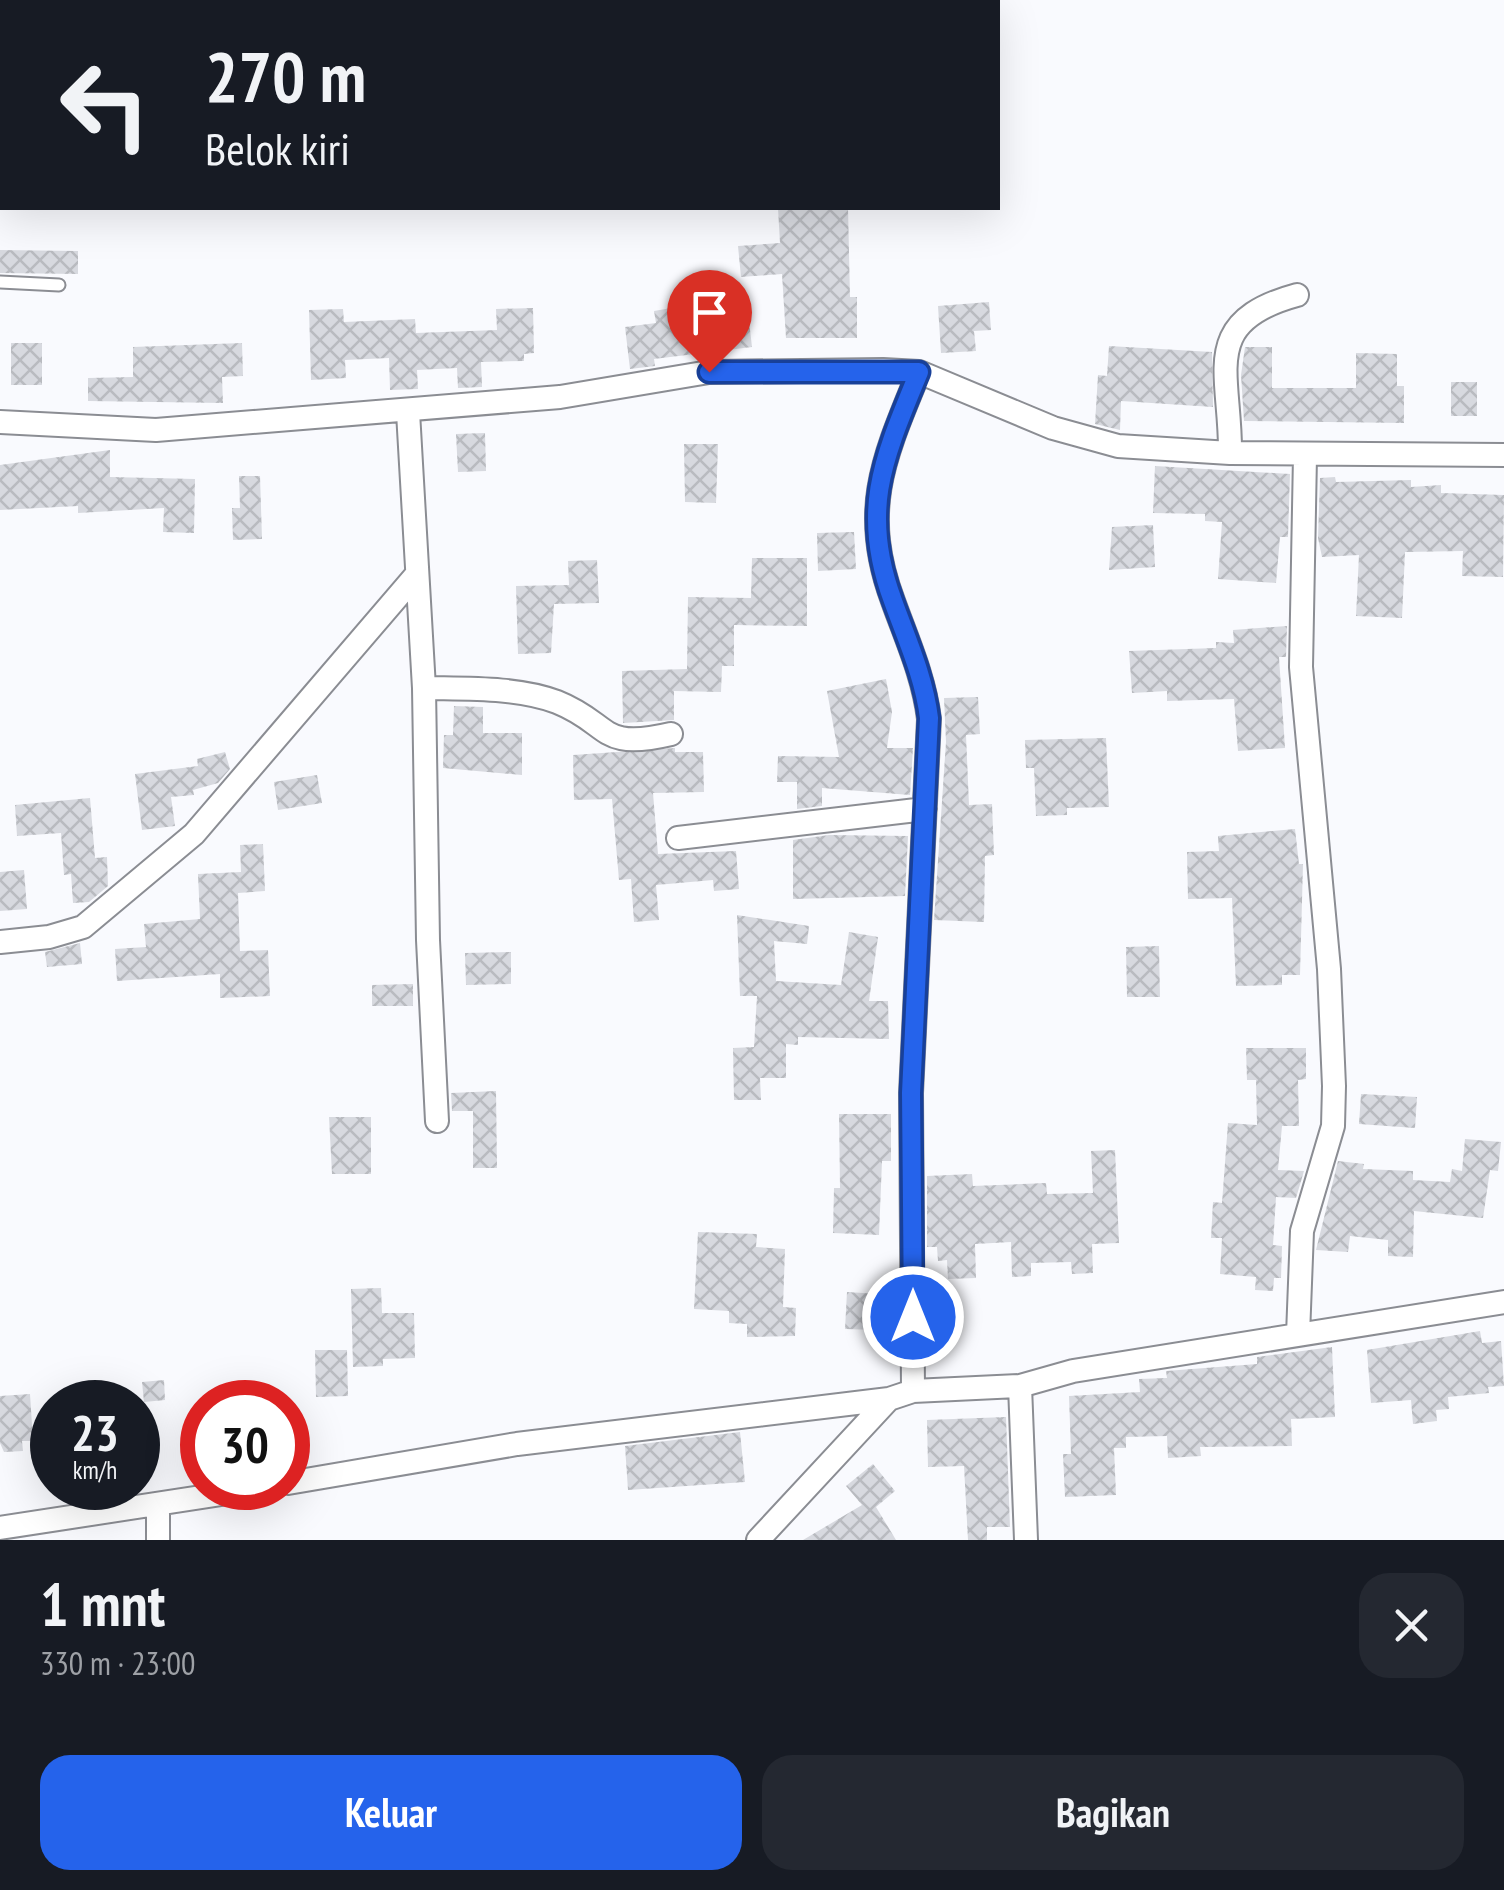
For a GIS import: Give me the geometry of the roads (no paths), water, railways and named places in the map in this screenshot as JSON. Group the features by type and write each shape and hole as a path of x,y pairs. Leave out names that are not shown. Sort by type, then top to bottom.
{"street":[{"path":"1230,452 1225,352 1251,311 1297,295"},
{"path":"0,422 156,430 560,397 709,372 919,372 1085,438 1118,446 1305,456 1504,455"},
{"path":"914,1392 911,1093 929,718 926,688 891,596 875,534 879,477 919,372"},
{"path":"408,412 424,688 428,940 438,1122"},
{"path":"1298,1335 1302,1231 1333,1126 1334,1086 1329,969 1301,667 1305,456"},
{"path":"0,942 50,937 83,927 194,834 417,574"},
{"path":"424,688 484,689 557,702 609,737 627,742 671,734"},
{"path":"678,838 925,808"},
{"path":"310,1479 518,1444 890,1399 914,1392 1020,1386 1073,1371 1504,1302"},
{"path":"1020,1386 1026,1540"},
{"path":"758,1540 890,1399"},
{"path":"0,1528 118,1510"},
{"path":"158,1510 158,1540"}],"lane":[{"path":"0,282 59,284"}]}
